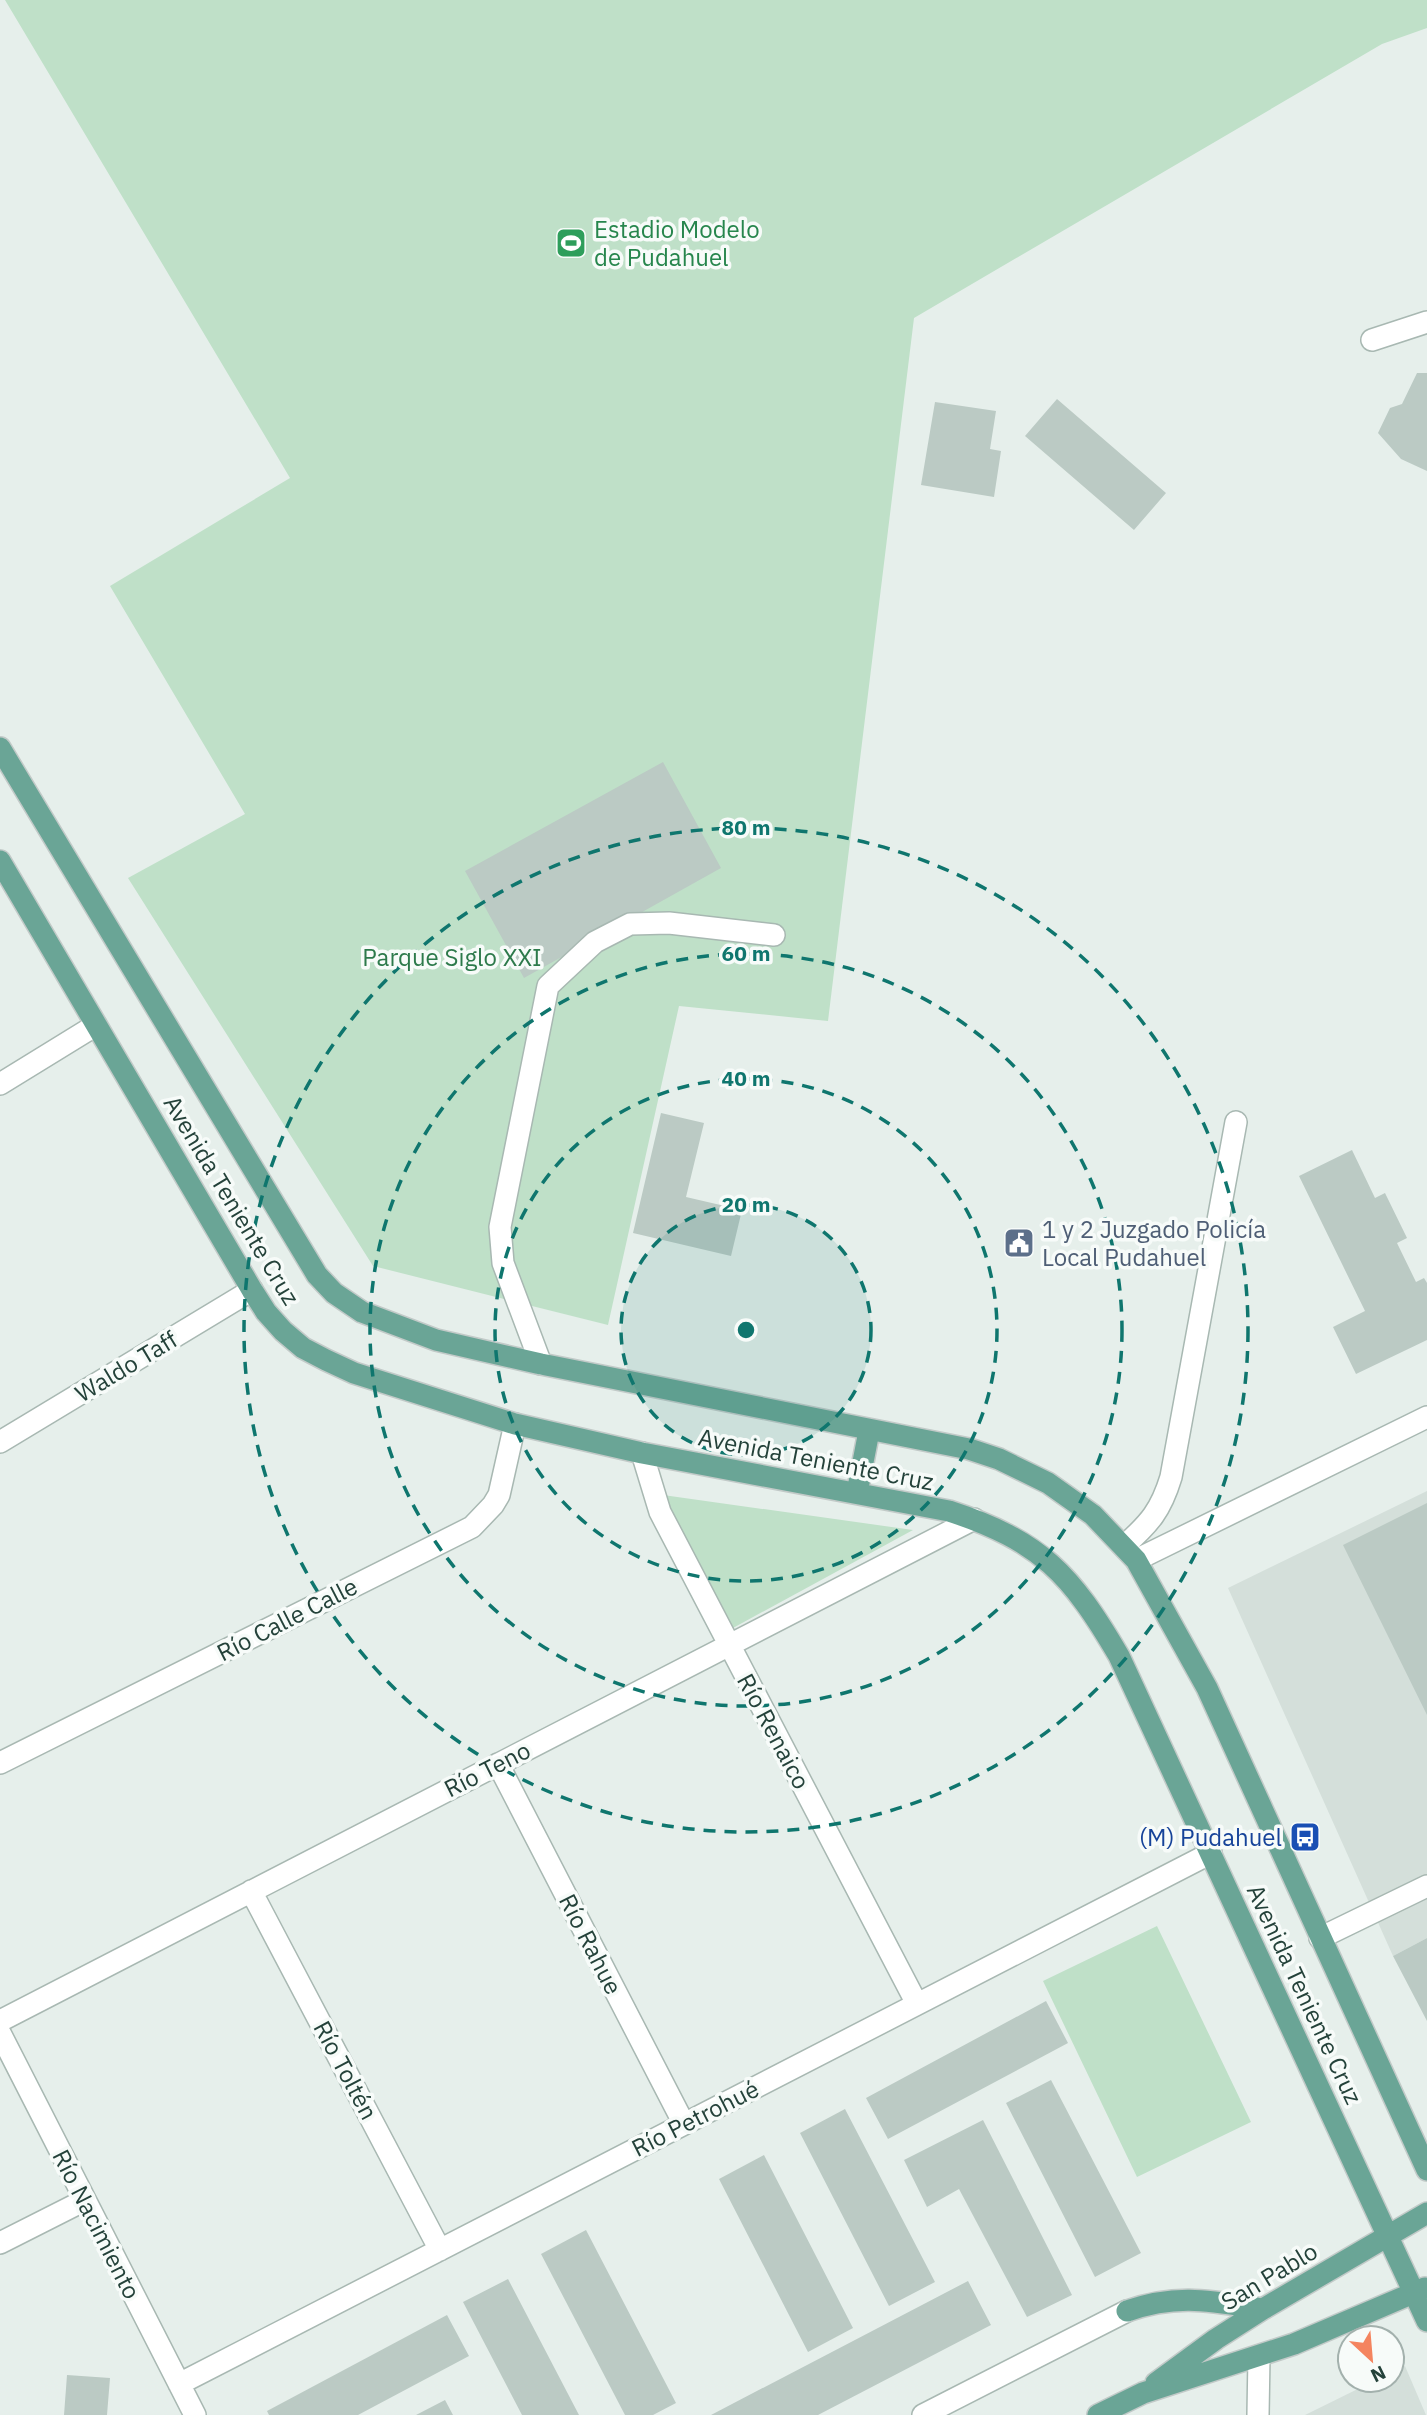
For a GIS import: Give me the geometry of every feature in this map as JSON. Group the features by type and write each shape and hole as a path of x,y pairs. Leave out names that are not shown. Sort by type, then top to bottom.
{"main road":[{"name":"Avenida Teniente Cruz","path":"0,748 317,1275 347,1303 393,1325 436,1340 541,1364 969,1449 1025,1471 1093,1515 1130,1553 1207,1688 1427,2170"},
{"name":"Avenida Teniente Cruz","path":"0,861 252,1290 266,1312 303,1348 354,1373 515,1424 642,1453 949,1511 974,1519 1026,1544 1063,1575 1083,1597 1119,1656 1388,2236 1421,2290 1427,2321"},
{"path":"857,1493 869,1431"},
{"name":"San Pablo","path":"1143,2393 1216,2339 1263,2309 1427,2213"},
{"name":"San Pablo","path":"1098,2415 1143,2393 1259,2356 1421,2290"},
{"path":"1127,2311 1145,2304 1177,2299 1263,2309"}],"street":[{"path":"1372,340 1427,322"},
{"path":"541,1364 503,1263 500,1227 548,986 595,942 630,924 670,923 774,935"},
{"path":"0,1084 96,1025"},
{"path":"1130,1553 1165,1499 1171,1477 1237,1122"},
{"name":"Waldo Taff","path":"0,1442 252,1290"},
{"path":"1130,1553 1427,1416"},
{"name":"Río Calle Calle","path":"0,1763 472,1527 493,1505 499,1494 515,1424"},
{"name":"Río Renaico","path":"642,1453 660,1512 917,2004"},
{"name":"Río Teno","path":"0,2021 974,1519"},
{"name":"Río Rahue","path":"498,1763 684,2124"},
{"name":"Río Petrohué","path":"179,2384 1210,1853"},
{"path":"1320,1938 1427,1886"},
{"name":"Río Toltén","path":"251,1891 440,2250"},
{"name":"Río Nacimiento","path":"0,2033 195,2415"},
{"path":"0,2243 85,2200"},
{"path":"923,2415 1127,2311"},
{"path":"1258,2415 1259,2356"}],"shaded area":[{"path":"1427,1491 1427,1938 1393,1956 1228,1588"},
{"path":"1406,2368 1426,2415 1305,2415 1348,2394 1406,2394"}],"green space":[{"name":"Parque Siglo XXI","path":"5,0 1427,0 1427,28 1382,44 914,318 828,1021 679,1006 608,1325 373,1266 128,878 245,814 110,586 290,478"},
{"path":"663,1495 913,1530 733,1628"},
{"path":"1157,1926 1251,2122 1137,2177 1043,1981"}],"building":[{"path":"1417,373 1427,373 1427,471 1401,459 1378,433 1390,408 1402,404"},
{"path":"1057,399 1166,493 1134,530 1025,436"},
{"path":"935,402 996,411 990,449 1001,451 994,497 921,485"},
{"path":"663,762 721,868 524,978 465,871"},
{"path":"661,1113 704,1123 686,1197 742,1210 731,1256 633,1233"},
{"path":"1352,1150 1375,1198 1385,1193 1407,1238 1397,1243 1416,1282 1424,1278 1427,1283 1427,1340 1356,1374 1333,1327 1365,1311 1299,1176"},
{"path":"1427,1503 1427,1715 1343,1545"},
{"path":"1427,1938 1427,2021 1393,1956"},
{"path":"1046,2001 1068,2043 888,2139 866,2098"},
{"path":"1051,2080 1141,2253 1095,2277 1006,2103"},
{"path":"845,2109 935,2282 889,2306 800,2133"},
{"path":"983,2120 1072,2295 1027,2317 959,2189 927,2207 904,2160"},
{"path":"764,2155 853,2328 808,2352 719,2179"},
{"path":"586,2230 676,2403 653,2415 625,2415 541,2254"},
{"path":"508,2279 579,2415 522,2415 463,2302"},
{"path":"968,2281 991,2325 818,2415 711,2415"},
{"path":"447,2315 469,2356 358,2415 269,2415 267,2411"},
{"path":"67,2375 110,2378 107,2415 64,2415"},
{"path":"445,2400 453,2415 416,2415"}],"place":[{"name":"Estadio Modelo de Pudahuel","path":"571,243"},
{"name":"1 y 2 Juzgado Policía Local Pudahuel","path":"1019,1243"},
{"name":"(M) Pudahuel","path":"1305,1837"}]}
